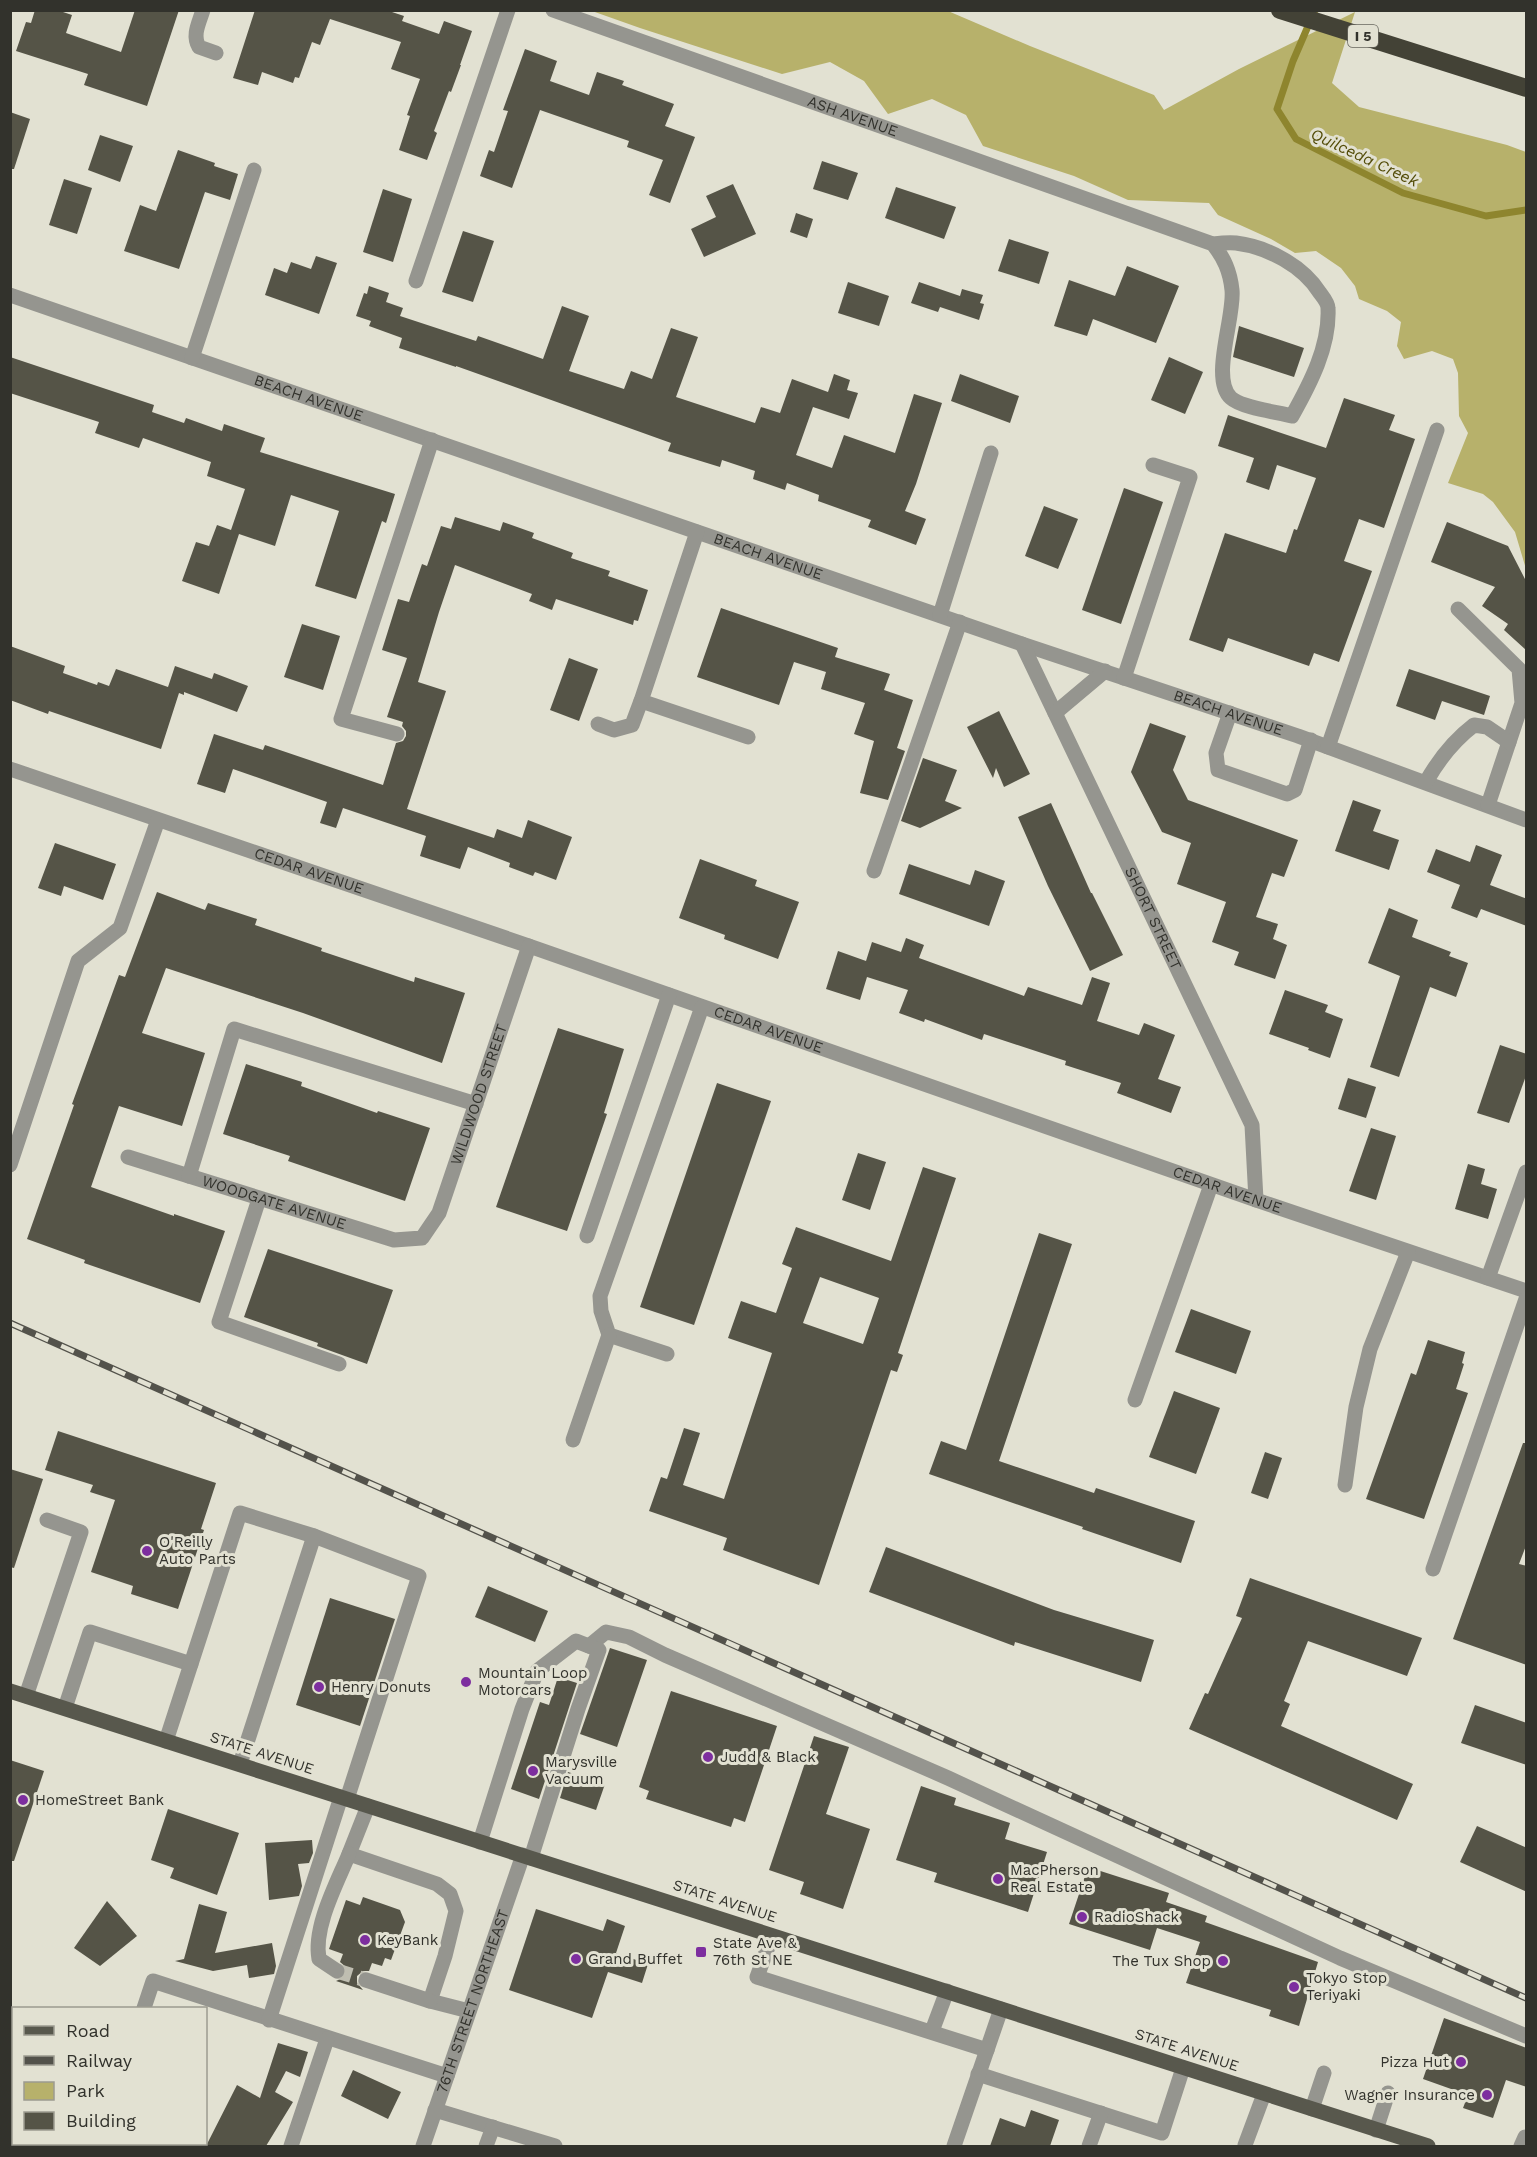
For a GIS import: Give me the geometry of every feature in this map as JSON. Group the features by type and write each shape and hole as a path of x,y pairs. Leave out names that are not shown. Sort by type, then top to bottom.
{"highway":[{"name":"I 5","path":"1280,10 1527,88"}],"main road":[{"name":"STATE AVENUE","path":"10,1690 1312,2109 1408,2143 1428,2146"}],"street":[{"path":"202,10 195,34 196,41 199,47 216,53"},
{"path":"416,280 508,10"},
{"name":"ASH AVENUE","path":"553,10 1152,224 1213,244 1234,242 1251,246 1290,262 1314,284 1329,306 1326,334 1312,382 1292,416 1248,405 1231,398 1223,386 1224,346 1233,291 1225,259 1213,244"},
{"path":"192,357 254,170"},
{"name":"BEACH AVENUE","path":"10,295 1022,644 1311,741 1527,820"},
{"path":"1328,747 1437,430"},
{"path":"397,734 342,719 432,440"},
{"path":"939,615 991,453"},
{"path":"1124,678 1190,477 1153,465"},
{"path":"598,724 614,730 632,725 697,532"},
{"path":"1458,609 1519,669 1522,703 1488,805"},
{"path":"874,871 960,622"},
{"name":"SHORT STREET","path":"1022,644 1252,1125 1256,1200"},
{"path":"1054,713 1105,671"},
{"path":"641,701 748,736"},
{"path":"1230,713 1216,753 1218,770 1287,794 1295,790 1311,741"},
{"path":"1426,782 1439,759 1460,736 1474,725 1487,727 1509,742"},
{"name":"CEDAR AVENUE","path":"10,769 529,946 1211,1185 1527,1291"},
{"path":"10,1165 78,962 120,928 158,820"},
{"name":"WILDWOOD STREET","path":"422,1238 439,1213 529,946"},
{"path":"587,1236 669,995"},
{"path":"573,1440 609,1335 601,1311 600,1296 702,1007"},
{"path":"189,1176 234,1029 476,1104"},
{"name":"WOODGATE AVENUE","path":"128,1157 394,1240 422,1238"},
{"path":"1488,1278 1527,1172"},
{"path":"1135,1400 1211,1185"},
{"path":"259,1199 219,1322 339,1364"},
{"path":"1345,1485 1356,1407 1370,1348 1408,1252"},
{"path":"1433,1569 1527,1299"},
{"path":"609,1335 667,1354"},
{"path":"166,1741 240,1513 314,1536 418,1576 269,2020"},
{"path":"26,1696 81,1532 47,1520"},
{"path":"240,1764 314,1536"},
{"path":"65,1708 90,1632 191,1664"},
{"path":"480,1842 522,1709 537,1671 576,1641 589,1646 606,1632 629,1637 665,1655 948,1778 1340,1958 1527,2036"},
{"name":"76TH STREET NORTHEAST","path":"423,2146 599,1650 589,1646"},
{"path":"337,1971 318,1959 318,1937 331,1897 368,1806"},
{"path":"349,1854 437,1884 450,1894 456,1911 430,2001"},
{"path":"772,1936 757,1977 987,2050"},
{"path":"366,1980 469,2011"},
{"path":"144,2007 153,1981 447,2076"},
{"path":"932,2031 946,1991"},
{"path":"954,2146 1000,2009"},
{"path":"291,2146 327,2039"},
{"path":"978,2074 1101,2113 1160,2140 1183,2068"},
{"path":"1312,2109 1324,2073"},
{"path":"1376,2130 1388,2093"},
{"path":"1245,2145 1264,2094"},
{"path":"435,2110 555,2146"},
{"path":"1089,2146 1101,2113"},
{"path":"486,2146 492,2127"}],"green space":[{"path":"592,11 948,11 1154,95 1164,110 1239,69 1355,12 1332,83 1359,107 1507,145 1526,152 1526,569 1515,532 1493,502 1483,494 1448,483 1468,433 1459,416 1458,373 1453,359 1432,351 1404,359 1397,346 1401,322 1387,311 1359,299 1355,286 1341,268 1316,251 1295,253 1271,239 1218,215 1209,203 1128,200 1074,176 983,146 966,115 932,99 888,114 864,81 830,62 782,74"}],"building":[{"path":"35,10 57,10 72,15 66,33 121,52 135,10 179,10 147,106 84,85 88,74 16,51 26,22 31,23"},
{"path":"255,10 386,10 404,16 402,21 439,34 444,21 472,31 451,92 449,91 434,131 437,133 427,160 399,150 410,116 407,115 420,79 391,69 401,42 330,19 320,45 312,42 299,78 295,77 293,83 262,72 258,85 233,78"},
{"path":"525,49 557,61 550,81 589,95 597,72 624,81 622,85 674,104 665,126 695,137 670,203 649,195 663,160 627,147 629,141 540,110 512,188 480,176 489,150 494,152 508,111 503,110"},
{"path":"10,112 30,119 14,169 10,169"},
{"path":"100,135 133,146 120,182 88,170"},
{"path":"178,150 238,174 230,200 205,192 179,269 124,251 140,205 156,211"},
{"path":"822,161 858,173 848,200 813,189"},
{"path":"64,179 92,188 77,234 49,225"},
{"path":"733,184 756,234 704,257 691,229 716,217 706,196"},
{"path":"896,187 956,207 944,239 885,218"},
{"path":"383,189 412,199 393,262 363,252"},
{"path":"796,213 813,219 807,238 790,232"},
{"path":"463,231 494,241 473,302 442,292"},
{"path":"1009,239 1049,252 1039,284 998,271"},
{"path":"316,256 337,263 319,314 265,295 274,268 287,273 291,262 311,269"},
{"path":"1127,266 1179,286 1156,343 1093,319 1087,336 1054,326 1069,280 1115,296"},
{"path":"848,282 889,296 879,326 838,313"},
{"path":"919,282 960,296 962,289 983,295 980,303 984,304 979,320 940,307 938,312 911,303"},
{"path":"369,286 389,293 386,302 403,308 400,316 476,341 478,336 543,359 562,306 589,316 569,371 624,389 631,371 652,379 671,328 698,337 676,397 755,423 761,407 780,413 792,379 828,392 834,374 850,380 847,390 858,393 849,419 813,407 796,455 832,468 844,435 895,453 914,394 942,403 905,511 926,519 916,545 868,527 871,520 818,501 819,495 787,483 785,490 753,479 755,471 722,460 720,467 668,451 671,443 456,366 399,348 402,338 369,326 371,321 356,316 364,293 367,294"},
{"path":"1239,326 1304,348 1294,377 1233,357"},
{"path":"10,357 154,405 152,412 184,423 186,418 222,431 224,424 265,438 260,452 395,494 386,523 382,521 356,599 315,586 339,511 291,495 275,546 239,534 219,594 182,581 196,542 209,546 217,525 231,530 245,489 207,476 211,462 143,438 139,448 95,433 99,422 10,393"},
{"path":"1169,357 1203,372 1185,414 1151,400"},
{"path":"960,374 1019,396 1010,423 951,401"},
{"path":"1344,398 1395,415 1389,430 1415,439 1384,528 1359,519 1344,561 1372,571 1339,662 1314,653 1309,666 1228,638 1223,652 1189,640 1225,533 1286,553 1316,478 1277,465 1269,490 1246,482 1254,458 1218,446 1228,415 1326,448"},
{"path":"1124,488 1163,502 1121,624 1082,610"},
{"path":"1044,506 1078,519 1058,569 1025,556"},
{"path":"455,517 500,531 503,522 534,533 532,538 573,553 571,558 610,571 608,576 648,590 638,621 634,620 633,625 556,599 552,610 529,601 532,594 455,565 439,612 418,682 446,691 407,809 494,838 497,829 522,838 528,820 572,837 556,880 535,872 533,876 509,867 510,863 468,847 460,869 420,856 426,836 343,808 336,828 320,823 327,802 233,769 225,793 197,784 214,734 263,750 265,745 383,785 396,743 403,741 406,736 406,731 402,726 403,722 387,717 407,658 382,650 398,599 409,602 422,564 427,566 441,526 451,529"},
{"path":"1447,522 1508,546 1527,583 1527,651 1504,630 1508,624 1482,606 1495,587 1431,562"},
{"path":"721,608 838,648 835,657 890,674 884,690 913,700 897,748 905,751 888,800 860,793 874,741 854,734 865,703 821,689 826,672 794,662 779,705 697,677"},
{"path":"302,624 340,636 323,690 284,677"},
{"path":"10,646 65,666 63,673 97,685 98,682 109,686 116,669 168,687 175,666 212,679 214,673 248,686 237,712 184,692 184,695 179,693 161,749 10,700"},
{"path":"569,658 598,669 579,721 550,710"},
{"path":"1409,669 1490,696 1484,715 1442,701 1435,720 1396,706"},
{"path":"999,711 1030,774 1004,787 996,768 993,778 967,727"},
{"path":"1150,723 1186,736 1173,770 1188,800 1298,840 1284,877 1272,873 1256,917 1278,924 1273,939 1287,945 1275,979 1234,965 1239,952 1212,942 1226,902 1177,884 1191,843 1162,832 1131,772"},
{"path":"923,758 957,770 945,801 962,808 920,828 901,821"},
{"path":"1353,800 1381,810 1373,831 1399,840 1389,870 1335,851"},
{"path":"1051,803 1091,893 1123,955 1090,971 1048,886 1018,817"},
{"path":"55,843 116,864 103,900 64,886 61,896 38,888"},
{"path":"1476,845 1502,855 1490,885 1527,899 1527,926 1481,909 1477,918 1451,908 1460,885 1427,872 1436,849 1470,862"},
{"path":"700,859 757,880 755,886 799,902 778,959 724,939 725,935 679,918"},
{"path":"909,864 970,885 975,870 1005,881 989,926 899,894"},
{"path":"157,892 205,910 208,903 257,919 255,925 322,948 321,951 414,982 415,977 465,993 442,1063 303,1013 166,968 142,1033 205,1053 182,1126 119,1106 91,1187 225,1231 200,1303 84,1263 85,1260 27,1239 74,1105 72,1104 119,975 125,977"},
{"path":"1389,908 1418,920 1412,937 1451,952 1449,956 1468,963 1456,997 1430,987 1399,1077 1370,1067 1400,976 1368,963"},
{"path":"906,938 924,945 919,958 1024,996 1028,987 1082,1005 1092,977 1110,983 1097,1021 1139,1035 1144,1023 1175,1035 1158,1079 1181,1087 1171,1113 1117,1093 1121,1083 1065,1065 1066,1061 984,1034 982,1040 925,1019 924,1022 899,1013 908,990 867,977 860,1000 826,989 838,951 866,961 872,942 901,952"},
{"path":"1285,990 1328,1005 1325,1012 1343,1019 1330,1058 1269,1034"},
{"path":"558,1028 624,1049 604,1113 607,1114 567,1231 496,1207"},
{"path":"1500,1045 1527,1054 1527,1073 1509,1123 1477,1113"},
{"path":"246,1064 302,1082 301,1086 377,1113 378,1111 430,1128 405,1201 288,1161 290,1156 223,1134"},
{"path":"1348,1078 1376,1087 1366,1118 1338,1109"},
{"path":"717,1083 771,1101 694,1325 640,1307"},
{"path":"1371,1128 1396,1136 1376,1200 1349,1191"},
{"path":"858,1153 886,1162 870,1210 842,1200"},
{"path":"1468,1164 1485,1169 1481,1184 1497,1189 1488,1219 1455,1209"},
{"path":"923,1167 956,1178 898,1353 903,1355 897,1372 891,1370 819,1585 723,1550 727,1538 649,1511 661,1477 667,1479 684,1428 700,1433 683,1485 724,1499 772,1353 728,1338 741,1301 776,1313 792,1268 782,1264 796,1227 891,1261","holes":["820,1277 879,1298 863,1344 803,1323"]},
{"path":"1039,1233 1072,1244 999,1461 1094,1493 1096,1488 1195,1521 1181,1563 929,1474 941,1441 966,1450"},
{"path":"268,1249 393,1290 367,1364 317,1346 318,1343 244,1317"},
{"path":"1191,1309 1251,1331 1236,1374 1175,1352"},
{"path":"1428,1340 1465,1352 1462,1363 1464,1364 1456,1389 1468,1393 1424,1519 1366,1499 1411,1373 1416,1375"},
{"path":"1174,1391 1220,1408 1196,1474 1149,1457"},
{"name":"O'Reilly Auto Parts","path":"58,1431 216,1483 201,1529 204,1530 178,1609 131,1594 133,1586 91,1572 115,1500 90,1492 93,1485 45,1470"},
{"path":"1523,1443 1527,1443 1527,1543 1519,1564 1527,1566 1527,1665 1453,1639"},
{"path":"1265,1452 1282,1458 1268,1499 1251,1493"},
{"path":"10,1469 43,1479 14,1568 10,1567"},
{"path":"886,1547 1054,1610 1154,1640 1141,1682 1015,1642 1014,1646 869,1592"},
{"path":"1250,1578 1422,1638 1407,1676 1308,1641 1284,1701 1290,1704 1281,1726 1413,1784 1397,1820 1189,1729 1205,1693 1208,1694 1242,1618 1236,1616"},
{"path":"488,1586 548,1611 535,1642 475,1617"},
{"path":"330,1598 395,1619 360,1726 296,1705"},
{"path":"610,1648 647,1660 617,1747 580,1734"},
{"path":"558,1677 577,1683 539,1799 511,1789 540,1702 549,1705"},
{"name":"Judd & Black","path":"671,1691 777,1726 745,1822 734,1818 731,1827 646,1799 649,1791 639,1787"},
{"path":"1475,1705 1527,1723 1527,1765 1461,1743"},
{"path":"814,1736 849,1747 826,1814 870,1829 843,1909 800,1894 804,1882 769,1870"},
{"name":"HomeStreet Bank","path":"10,1760 44,1771 14,1861 10,1861"},
{"path":"568,1772 605,1784 596,1810 560,1798"},
{"path":"921,1786 956,1798 954,1805 1010,1823 1005,1839 1047,1852 1028,1912 934,1882 937,1873 896,1860"},
{"path":"168,1809 239,1833 217,1895 170,1878 174,1868 151,1860"},
{"path":"1477,1826 1527,1848 1527,1892 1460,1862"},
{"path":"312,1840 313,1853 309,1863 298,1864 302,1886 299,1896 269,1900 265,1843"},
{"path":"1088,1867 1169,1893 1166,1902 1207,1916 1205,1922 1318,1962 1299,2026 1269,2016 1271,2010 1186,1983 1200,1942 1157,1928 1150,1950 1069,1924"},
{"name":"KeyBank","path":"363,1897 400,1910 405,1922 391,1960 385,1958 382,1966 372,1963 369,1971 363,1971 357,1976 357,1983 363,1990 336,1981 345,1977 346,1967 340,1962 343,1954 329,1949 346,1900 360,1905"},
{"path":"107,1901 137,1936 100,1966 74,1948"},
{"path":"199,1904 227,1912 215,1953 272,1943 276,1966 274,1974 249,1978 247,1965 213,1971 175,1961 184,1959"},
{"name":"Grand Buffet","path":"536,1909 603,1931 607,1919 625,1926 616,1953 648,1964 642,1983 608,1972 592,2018 509,1990"},
{"path":"1444,2018 1527,2048 1527,2087 1506,2080 1493,2118 1463,2108 1468,2095 1423,2079"},
{"path":"278,2043 308,2052 300,2077 286,2071 275,2092 293,2102 266,2146 206,2146 237,2085 260,2098"},
{"path":"353,2070 401,2092 388,2119 341,2096"},
{"path":"1031,2110 1059,2120 1050,2146 990,2146 1000,2118 1025,2127"}],"waterway":[{"name":"Quilceda Creek","path":"1315,10 1293,61 1277,109 1296,139 1403,193 1486,216 1526,210"}],"tunnel":[{"path":"337,1971 366,1980"}],"railway":[{"path":"10,1323 1526,1998"}],"place":[{"name":"O'Reilly Auto Parts","path":"147,1551"},
{"name":"Mountain Loop Motorcars","path":"466,1682"},
{"name":"Henry Donuts","path":"319,1687"},
{"name":"Judd & Black","path":"708,1757"},
{"name":"Marysville Vacuum","path":"533,1771"},
{"name":"HomeStreet Bank","path":"23,1800"},
{"name":"MacPherson Real Estate","path":"998,1879"},
{"name":"RadioShack","path":"1082,1917"},
{"name":"KeyBank","path":"365,1940"},
{"name":"State Ave & 76th St NE","path":"701,1952"},
{"name":"Grand Buffet","path":"576,1959"},
{"name":"The Tux Shop","path":"1223,1961"},
{"name":"Tokyo Stop Teriyaki","path":"1294,1987"},
{"name":"Pizza Hut","path":"1461,2062"},
{"name":"Wagner Insurance","path":"1487,2095"}]}
